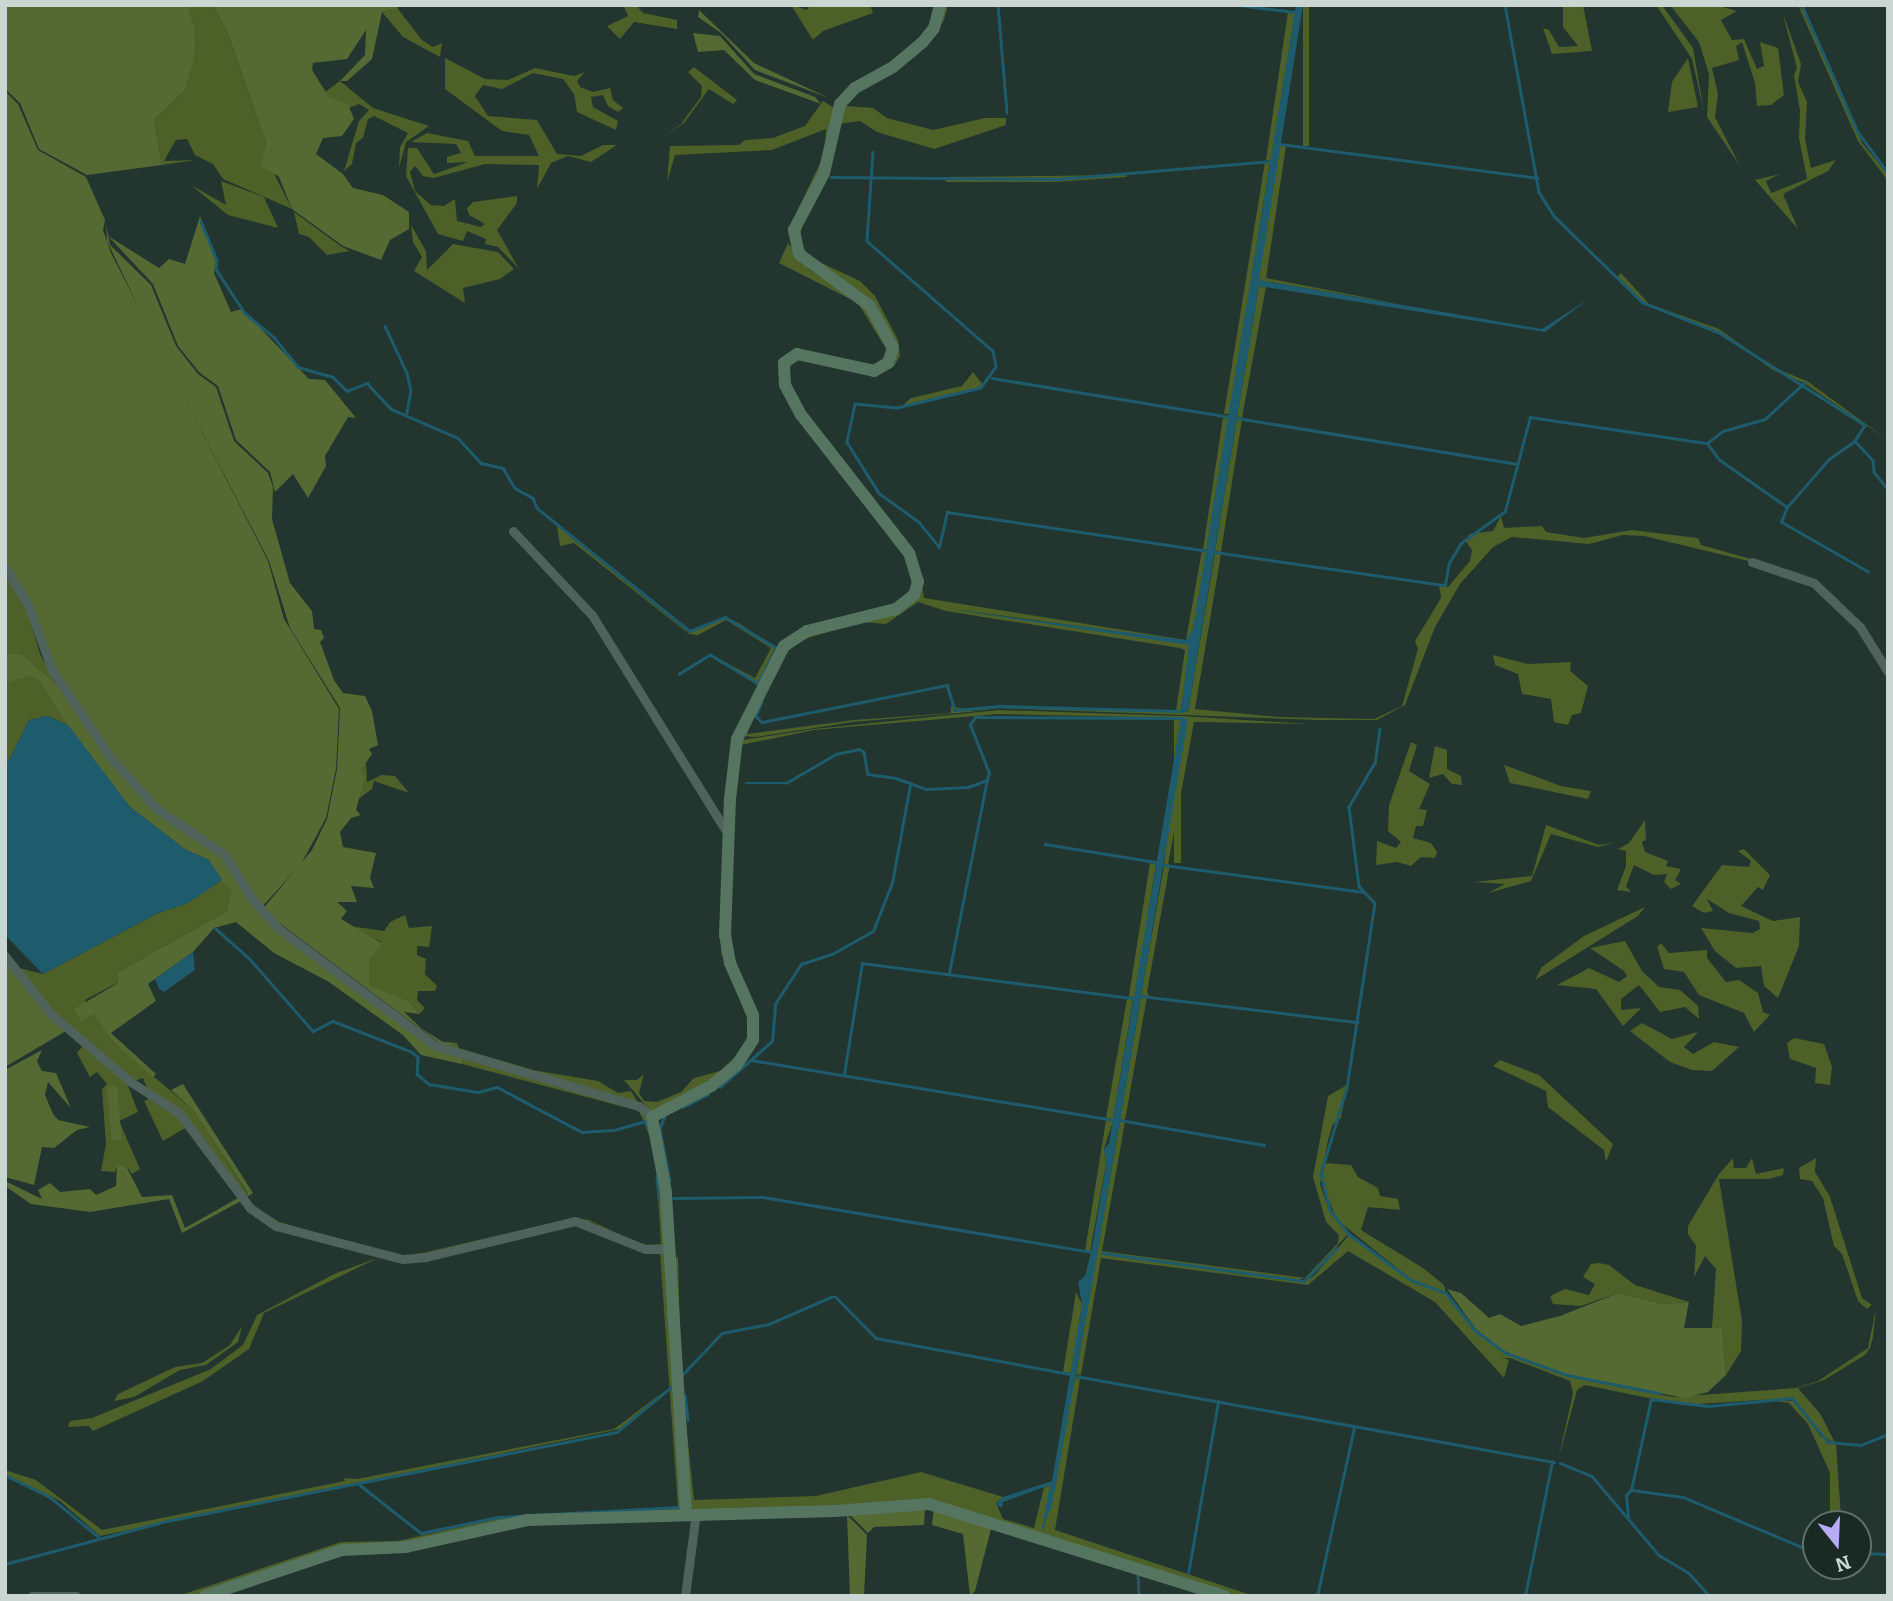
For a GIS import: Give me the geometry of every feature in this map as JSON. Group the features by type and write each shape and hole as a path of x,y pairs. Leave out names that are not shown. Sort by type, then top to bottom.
{"street":[{"path":"652,1117 711,1086 743,1058 753,1040 753,1015 726,944 729,836 737,739 779,652 807,631 896,610 917,587 909,553 801,415 783,370 784,363 797,354 868,371 884,367 891,359 891,337 874,310 803,260 794,230 824,173 840,104 855,88 893,67 922,43 934,29 940,5"},
{"path":"513,531 586,608 729,836"},
{"path":"1752,562 1814,583 1860,627 1888,672"},
{"path":"5,567 28,605 52,670 111,758 157,809 225,855 252,899 278,928 436,1046 639,1106 652,1117 662,1159 691,1513 685,1596"},
{"path":"5,956 51,1014 131,1082 179,1113 250,1208 276,1226 403,1259 426,1257 575,1221 645,1249 669,1249"},
{"path":"205,1596 342,1549 406,1547 528,1520 691,1513 835,1511 929,1504 1225,1596"},
{"path":"32,1596 76,1596"}],"green space":[{"path":"5,5 188,5 195,29 194,59 184,91 154,120 162,165 87,175 39,149 20,103 5,89"},
{"path":"188,5 213,5 229,36 266,143 264,154 292,209 223,179 213,164 195,155 187,139 176,140 164,161 196,160 162,165 154,120 184,91 195,29"},
{"path":"213,5 397,5 398,9 382,12 372,59 347,81 340,81 365,55 366,30 347,59 313,63 312,70 329,97 348,104 354,119 342,136 323,138 316,154 343,174 353,188 383,195 409,212 409,229 390,240 381,260 343,246 292,209 279,177 261,165 266,143 229,36"},
{"path":"623,5 636,5 643,13 677,20 677,29 634,22 620,39 607,26 628,16"},
{"path":"791,5 807,10 810,5 870,5 873,13 823,31 813,40"},
{"path":"942,5 948,5 944,20 923,48 891,74 858,91 846,106 873,108 887,118 933,130 985,118 1006,118 1006,125 934,149 877,132 860,121 838,124 831,167 806,210 799,240 809,257 860,281 875,296 898,340 900,356 894,366 876,375 798,358 787,370 791,390 814,427 820,429 820,436 908,543 920,570 924,598 1186,640 1202,550 1208,551 1193,629 1186,641 947,608 1190,644 1181,710 1176,710 1185,650 946,611 918,602 886,624 861,622 795,642 767,682 747,734 854,720 951,713 951,706 972,711 1000,707 1188,712 1215,553 1221,554 1195,709 1278,717 1374,719 1402,706 1418,649 1415,641 1441,598 1439,585 1448,587 1470,561 1472,550 1465,540 1470,534 1493,531 1501,516 1504,528 1542,526 1546,532 1584,538 1632,530 1698,538 1701,545 1807,575 1644,536 1623,535 1589,544 1512,537 1493,547 1460,584 1435,627 1405,705 1377,720 1317,720 999,708 969,712 853,722 756,737 742,736 771,669 791,643 807,633 897,611 919,588 911,552 802,414 787,385 785,371 790,360 805,355 868,373 885,369 893,360 895,342 879,313 860,294 809,262 801,253 796,230 805,208 826,174 842,105 856,89 894,69 923,44 936,30"},
{"path":"1303,5 1309,5 1309,146 1303,146"},
{"path":"1563,5 1583,5 1592,51 1552,54 1543,28 1549,30 1559,47 1578,46 1563,27"},
{"path":"1656,5 1662,5 1693,48 1704,112 1692,59"},
{"path":"1670,5 1716,5 1737,11 1721,20 1732,40 1744,39 1757,69 1764,66 1760,42 1778,48 1784,95 1771,105 1757,106 1755,83 1742,42 1736,46 1739,60 1712,68 1718,94 1715,117 1740,166 1707,117 1709,74 1699,42"},
{"path":"1798,5 1806,14 1862,143 1888,175 1888,181 1858,141"},
{"path":"398,9 422,40 433,47 442,43 440,57 403,37 382,12"},
{"path":"699,10 754,63 829,98 755,70 721,33 698,17"},
{"path":"1782,11 1801,64 1798,82 1807,102 1805,139 1811,168 1836,160 1828,171 1783,194 1798,229 1755,180 1780,174 1766,181 1771,193 1807,179 1799,138 1800,111 1794,75 1797,68"},
{"path":"1288,12 1295,13 1271,160 1266,160"},
{"path":"693,33 720,36 754,74 815,97 821,104 755,80 724,50 698,52"},
{"path":"445,58 485,79 508,80 535,68 574,76 585,72 577,81 580,87 593,92 610,88 613,100 623,108 618,112 608,106 603,95 591,97 593,107 618,121 616,130 577,112 574,94 563,79 533,73 502,89 483,85 475,96 488,116 537,120 557,154 581,156 603,145 617,145 591,162 568,156 551,163 537,189 539,165 485,164 434,178 423,176 415,166 410,172 415,191 431,205 444,206 455,199 457,221 481,227 485,224 469,215 467,208 473,202 517,196 517,203 497,230 519,269 498,247 485,244 486,239 467,231 463,241 438,234 406,176 408,148 417,148 434,174 468,162 447,163 447,157 461,153 456,144 411,142 427,133 468,141 475,156 539,156 529,135 502,131 445,89"},
{"path":"1688,58 1698,107 1668,112 1672,82"},
{"path":"694,67 737,100 733,104 709,89 684,123 659,140 681,124 701,97 702,86 688,72"},
{"path":"340,81 373,108 429,126 406,142 399,168 400,147 408,133 374,116 368,119 363,138 356,143 352,164 344,171 359,121 369,110 359,104 349,108 329,97 325,92"},
{"path":"5,91 18,104 38,150 86,177 105,220 103,230 111,253 268,561 284,619 339,709 336,769 326,818 301,864 261,908 232,862 158,808 136,785 64,688 5,564"},
{"path":"823,101 834,108 826,156 790,238 790,226 825,153 826,129 772,150 675,155 667,182 670,146 739,145 745,140 773,138 805,126"},
{"path":"1280,145 1286,146 1266,278 1399,304 1258,280"},
{"path":"1270,161 1230,414 1224,414 1265,162"},
{"path":"944,177 1127,177 1055,182 946,182"},
{"path":"221,181 264,197 278,228 228,215 191,185 226,205"},
{"path":"294,212 350,251 327,255 309,237 299,234"},
{"path":"200,216 217,260 214,273 231,312 242,309 309,379 325,380 356,418 348,417 325,456 326,466 308,498 293,474 275,492 270,472 236,440 218,386 200,373 178,346 153,284 108,236 159,268 169,259 185,264"},
{"path":"106,224 110,245 151,285 176,346 198,374 216,387 234,441 268,473 273,487 272,519 290,583 312,611 314,629 321,630 324,638 320,642 334,680 343,693 365,696 372,711 378,745 369,749 372,754 360,771 365,776 356,810 361,815 351,818 340,832 343,847 376,853 370,878 374,888 351,886 357,902 337,902 347,911 341,919 382,943 369,960 369,986 409,1001 419,1014 404,1012 422,1029 443,1042 457,1043 445,1047 262,910 312,850 327,819 337,769 340,708 290,628 269,561 148,327 107,241"},
{"path":"411,225 426,251 427,270 453,244 498,252 514,269 500,279 463,288 465,303 414,271 422,257 413,242"},
{"path":"788,243 810,270 865,306 888,352 858,303 779,263"},
{"path":"1621,273 1649,304 1719,329 1770,366 1807,381 1888,440 1804,383 1773,370 1720,332 1642,302 1617,277"},
{"path":"1259,286 1266,287 1242,418 1237,417"},
{"path":"973,372 984,386 902,406 911,398 962,386"},
{"path":"1223,417 1229,418 1208,550 1203,549"},
{"path":"1237,419 1242,419 1221,552 1215,551"},
{"path":"557,526 689,633 725,618 739,623 775,648 758,683 710,654 755,678 771,648 726,620 698,635 689,634 574,543 560,546"},
{"path":"5,572 27,611 40,654 57,685 23,655 5,652"},
{"path":"5,652 23,655 57,685 113,767 222,858 252,904 399,1022 464,1058 462,1064 421,1055 403,1035 329,982 274,953 236,922 214,928 193,952 148,984 156,1001 111,1033 156,1074 153,1077 113,1042 94,1014 81,1021 74,1009 118,983 118,972 227,911 231,891 213,872 209,860 186,850 130,807 88,756 40,683 31,676 5,683"},
{"path":"1493,655 1528,664 1571,662 1570,671 1588,686 1581,713 1572,715 1568,725 1554,722 1551,699 1522,694 1518,674 1495,665"},
{"path":"22,676 31,676 40,683 69,726 48,716 29,720 5,768 5,683"},
{"path":"999,710 1181,716 1308,724 1194,722 1168,865 1164,865 1180,718 998,714 814,730 741,745 742,740 814,729"},
{"path":"1174,719 1181,719 1181,863 1174,863"},
{"path":"1411,742 1417,745 1409,771 1430,784 1419,809 1427,810 1423,826 1416,826 1413,838 1431,843 1437,852 1435,858 1421,857 1411,866 1397,862 1376,865 1377,841 1396,848 1401,842 1388,831 1389,805"},
{"path":"1435,746 1447,750 1447,769 1461,776 1462,785 1452,784 1443,774 1429,778"},
{"path":"366,762 367,782 382,775 395,776 409,793 374,781 372,789 357,800 364,776 359,771"},
{"path":"1504,765 1561,786 1591,791 1588,799 1510,783"},
{"path":"1645,820 1646,840 1642,842 1645,852 1668,861 1666,866 1681,869 1675,880 1681,884 1671,889 1664,882 1667,874 1654,875 1634,865 1626,886 1631,892 1617,890 1626,866 1626,851 1618,849 1629,843"},
{"path":"1546,825 1599,845 1616,842 1598,847 1551,834 1531,881 1488,893 1505,884 1474,882 1532,876"},
{"path":"1744,849 1770,875 1763,890 1758,887 1741,906 1773,921 1800,917 1799,946 1778,998 1764,986 1761,966 1736,968 1715,951 1701,928 1753,933 1760,929 1759,921 1729,913 1707,899 1713,911 1704,913 1692,906 1722,865 1749,867 1751,861 1738,851"},
{"path":"1150,863 1156,864 1135,997 1129,996"},
{"path":"1170,864 1147,992 1150,997 1141,995 1164,866"},
{"path":"222,880 231,891 227,911 118,972 119,982 85,1000 113,1042 192,1109 248,1194 243,1197 192,1125 147,1088 143,1078 132,1082 55,1015 19,968 43,974 158,913 186,904"},
{"path":"721,894 725,894 725,950 752,1016 752,1031 721,953"},
{"path":"1645,907 1638,916 1535,980 1542,967 1584,936"},
{"path":"405,915 409,928 432,926 429,947 417,946 417,955 426,959 425,974 437,986 435,991 418,991 417,1000 425,1008 419,1014 409,1001 369,987 369,960 382,942 350,926 384,931 390,922"},
{"path":"1625,941 1642,971 1659,987 1680,990 1698,1006 1699,1019 1685,1007 1660,1012 1639,985 1621,999 1621,1010 1641,1008 1623,1026 1596,989 1557,985 1589,968 1619,982 1627,976 1624,971 1590,948"},
{"path":"1661,943 1669,953 1707,950 1707,958 1726,982 1739,980 1758,993 1763,1012 1770,1015 1754,1032 1744,1013 1699,995 1684,972 1664,969 1657,947"},
{"path":"5,960 66,1031 5,1067"},
{"path":"1146,996 1125,1120 1120,1119 1141,997"},
{"path":"1127,999 1133,999 1113,1119 1106,1118"},
{"path":"1642,1023 1672,1039 1698,1032 1684,1047 1693,1054 1714,1042 1739,1047 1712,1071 1692,1070 1670,1062 1630,1031"},
{"path":"752,1031 752,1040 723,1075 695,1095 653,1114 624,1080 637,1080 644,1074 639,1093 644,1101 657,1102 681,1092 694,1078 720,1071 742,1050"},
{"path":"1794,1038 1824,1044 1832,1067 1830,1085 1815,1083 1816,1068 1790,1059 1787,1043"},
{"path":"457,1043 459,1048 533,1070 598,1081 618,1093 631,1091 639,1104 445,1047"},
{"path":"83,1045 127,1083 138,1112 119,1121 140,1169 132,1174 126,1166 118,1164 115,1172 101,1171 106,1144 102,1089 107,1084 97,1072 90,1077 77,1053"},
{"path":"42,1050 37,1061 42,1071 56,1073 71,1108 48,1082 45,1095 53,1114 58,1120 90,1127 77,1130 54,1148 42,1147 34,1185 5,1177 5,1070"},
{"path":"464,1058 644,1110 660,1159 666,1244 645,1247 629,1242 593,1223 572,1219 426,1256 408,1258 376,1253 277,1224 257,1213 244,1199 279,1222 405,1257 574,1218 589,1220 642,1245 661,1244 655,1149 639,1111 462,1064"},
{"path":"1500,1060 1539,1075 1613,1144 1606,1162 1604,1150 1548,1107 1546,1091 1493,1066"},
{"path":"183,1084 253,1193 244,1199 248,1193 192,1109 171,1090"},
{"path":"1347,1085 1341,1118 1333,1124 1328,1140 1320,1184 1329,1210 1348,1234 1309,1277 1305,1278 1338,1243 1339,1235 1326,1222 1313,1177 1328,1096"},
{"path":"117,1086 122,1140 112,1141 107,1087"},
{"path":"153,1097 187,1127 163,1141 144,1101"},
{"path":"1106,1120 1113,1121 1104,1149 1106,1164 1090,1252 1085,1251"},
{"path":"1120,1121 1125,1122 1102,1251 1305,1278 1296,1280 1304,1281 1314,1276 1349,1235 1411,1281 1447,1294 1474,1330 1503,1353 1567,1376 1673,1397 1796,1388 1818,1381 1868,1348 1876,1308 1873,1337 1865,1355 1824,1380 1798,1388 1821,1415 1835,1443 1822,1436 1792,1398 1682,1405 1585,1385 1577,1390 1558,1461 1573,1393 1570,1381 1510,1358 1504,1358 1509,1360 1504,1378 1435,1302 1348,1251 1308,1285 1101,1258 1081,1375 1076,1374"},
{"path":"1733,1158 1734,1168 1746,1168 1752,1158 1756,1174 1784,1168 1783,1175 1769,1179 1719,1179 1742,1321 1741,1351 1726,1375 1722,1329 1712,1328 1716,1269 1705,1256 1694,1277 1696,1246 1688,1234 1688,1226 1719,1174"},
{"path":"1816,1158 1815,1172 1830,1197 1862,1298 1872,1305 1867,1309 1858,1301 1842,1254 1834,1246 1823,1198 1812,1181 1800,1179 1799,1168"},
{"path":"1324,1163 1351,1165 1358,1177 1378,1188 1380,1196 1398,1199 1400,1210 1368,1207 1361,1230 1423,1268 1444,1285 1446,1293 1412,1280 1337,1220 1322,1184"},
{"path":"117,1164 126,1166 142,1197 172,1195 185,1228 238,1198 241,1201 182,1233 169,1199 90,1212 31,1204 5,1186 5,1181 42,1199 38,1190 50,1183 60,1192 90,1189 96,1195 116,1186"},
{"path":"660,1253 665,1253 681,1510 597,1516 311,1555 194,1596 178,1596 341,1542 398,1541 499,1518 678,1508"},
{"path":"678,1256 681,1374 694,1500 816,1496 921,1472 1003,1497 996,1503 1003,1519 1034,1528 1044,1487 1050,1485 1043,1533 1075,1378 1080,1379 1055,1530 1254,1596 1233,1596 937,1503 693,1511 687,1498 678,1379 672,1262"},
{"path":"380,1257 264,1313 249,1349 203,1381 93,1431 89,1426 68,1427 70,1421 92,1418 211,1369 243,1345 257,1315 334,1274"},
{"path":"1591,1264 1609,1265 1635,1285 1689,1302 1663,1304 1618,1293 1581,1306 1553,1304 1550,1296 1565,1289 1589,1295 1595,1284 1583,1277"},
{"path":"1447,1289 1461,1293 1489,1318 1500,1314 1521,1326 1560,1316 1618,1293 1663,1304 1689,1302 1684,1328 1722,1328 1726,1375 1708,1392 1685,1398 1567,1375 1504,1352 1476,1329"},
{"path":"1076,1292 1082,1304 1071,1373 1063,1372"},
{"path":"242,1326 238,1342 206,1365 180,1370 134,1397 114,1401 118,1394 175,1367 202,1363 230,1345"},
{"path":"666,1390 620,1429 100,1536 60,1501 5,1474 5,1470 36,1480 102,1530 345,1481 344,1478 357,1479 614,1429"},
{"path":"1766,1400 1795,1401 1821,1437 1836,1444 1841,1510 1830,1510 1830,1473 1808,1424 1789,1403"},
{"path":"934,1507 991,1529 975,1591 970,1596 963,1534 932,1525"},
{"path":"925,1508 924,1525 874,1527 868,1533 847,1512"},
{"path":"847,1515 867,1535 864,1596 850,1596"}],"water":[{"path":"1296,5 1303,5 1259,280 1542,329 1590,298 1545,332 1259,286 1188,712 1181,711 1189,645 947,609 1186,640 1193,629"},
{"path":"48,716 69,726 130,807 186,850 209,860 222,880 186,904 158,913 43,974 5,935 5,768 29,720"},
{"path":"1181,718 1188,719 1090,1297 1052,1505 1041,1533 1050,1485 1003,1502 1002,1508 996,1504 1003,1497 1052,1481 1082,1304 1078,1282 1085,1276 1092,1248 1106,1165 1104,1149 1109,1143"},
{"path":"193,952 195,970 164,992 159,989 155,979"}],"waterway":[{"path":"998,5 1007,113"},
{"path":"1238,5 1295,12"},
{"path":"1505,5 1539,192 1554,216 1642,302 1720,333 1865,425 1855,441"},
{"path":"1802,5 1858,132 1888,173"},
{"path":"1280,144 1538,178"},
{"path":"873,152 867,241 993,351 996,367 981,388 897,408 855,404 847,442 879,493 919,522 939,547 947,512 1208,551"},
{"path":"831,177 1058,179 1271,161"},
{"path":"201,221 217,260 216,269 244,312 274,337 298,367 333,377 347,391 367,383 391,409 458,438 481,463 503,468 515,488 533,498 537,508 690,631 725,617 777,648 758,684 710,655 679,674"},
{"path":"385,326 407,373 411,390 407,413"},
{"path":"992,378 1230,417"},
{"path":"1707,443 1723,431 1765,419 1804,383"},
{"path":"1215,552 1445,585 1449,563 1461,543 1505,511 1530,417 1707,443 1720,460 1787,507"},
{"path":"1237,418 1517,464"},
{"path":"1868,572 1781,522 1787,507 1829,459 1855,441 1873,460 1874,472 1888,489"},
{"path":"762,702 756,716 762,722 947,685 955,710 1000,706 1181,711"},
{"path":"746,783 786,783 836,754 859,749 864,752 868,774 896,778 926,789 968,787 987,780 989,773 970,725 975,717 1181,718"},
{"path":"1380,729 1375,763 1349,807 1359,886 1375,903 1347,1088 1321,1174 1330,1210 1349,1234 1411,1280 1446,1293 1475,1330 1504,1352 1567,1375 1659,1393"},
{"path":"949,973 987,780"},
{"path":"720,1087 772,1041 775,1004 801,964 832,954 873,931 892,883 910,785"},
{"path":"1045,844 1156,862"},
{"path":"1164,865 1363,892"},
{"path":"215,928 250,959 313,1031 333,1021 412,1052 418,1057 417,1074 429,1084 478,1092 497,1087 582,1132 614,1130 645,1121 648,1126"},
{"path":"844,1074 862,963 1133,998"},
{"path":"1141,996 1357,1022"},
{"path":"751,1060 1113,1120"},
{"path":"683,1107 708,1094"},
{"path":"665,1116 660,1129 670,1181"},
{"path":"1120,1120 1264,1145"},
{"path":"657,1177 659,1199"},
{"path":"672,1198 763,1197 1090,1252"},
{"path":"1102,1253 1304,1281 1337,1248"},
{"path":"682,1375 722,1333 769,1324 831,1297 836,1297 876,1338 1071,1374"},
{"path":"1076,1376 1554,1462"},
{"path":"5,1564 167,1521 617,1432 671,1387"},
{"path":"685,1395 688,1420"},
{"path":"1628,1517 1626,1495 1631,1490 1651,1399 1708,1406 1792,1398 1828,1442 1861,1445 1888,1434"},
{"path":"1188,1574 1218,1402"},
{"path":"1317,1596 1354,1428"},
{"path":"1525,1596 1552,1462"},
{"path":"1560,1463 1592,1476 1659,1555 1689,1573 1710,1596"},
{"path":"5,1475 50,1497 100,1538"},
{"path":"360,1485 421,1533 499,1517 678,1507"},
{"path":"1632,1490 1683,1497 1802,1547"},
{"path":"1872,1553 1888,1554"},
{"path":"1138,1575 1139,1596"}]}
